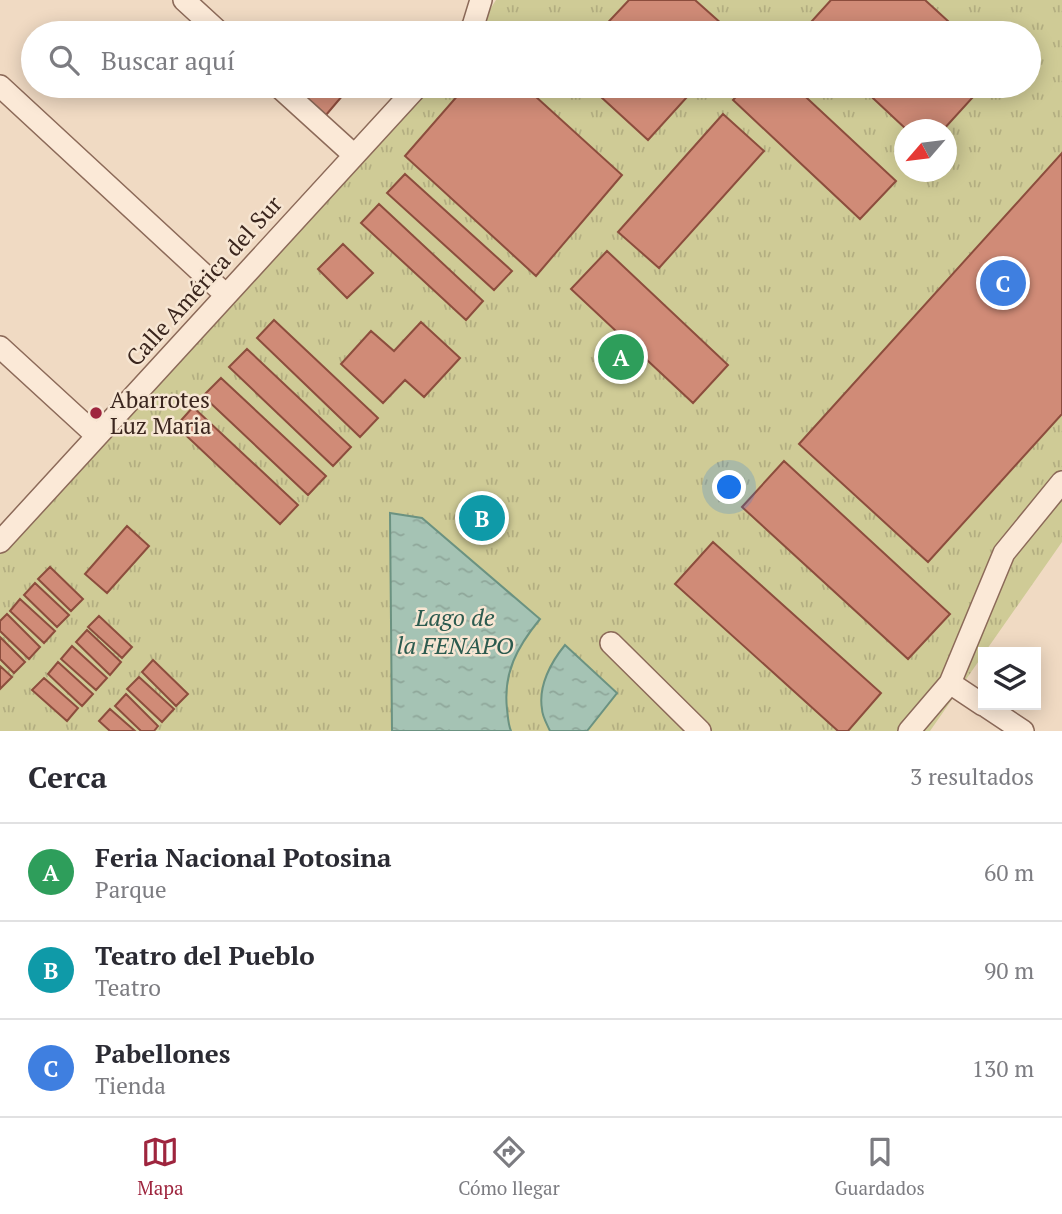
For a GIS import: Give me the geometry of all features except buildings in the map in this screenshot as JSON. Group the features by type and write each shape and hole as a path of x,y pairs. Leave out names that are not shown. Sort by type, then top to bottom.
{"street":[{"path":"184,0 207,21"},
{"path":"475,21 481,0"},
{"path":"0,86 226,295"},
{"path":"291,98 354,155"},
{"name":"Calle América del Sur","path":"0,542 407,98"},
{"path":"0,347 97,436"},
{"path":"909,731 950,683 1004,553 1062,482"},
{"path":"611,643 700,731"},
{"path":"950,683 978,702"},
{"path":"991,710 1023,731"}],"green space":[{"path":"496,0 1062,0 1062,542 988,647 978,647 978,662 930,731 0,731 0,553 416,98 1041,98 1041,21 483,21"}],"water":[{"name":"Lago de la FENAPO","path":"390,513 422,518 540,619 518,650 510,672 506,696 511,731 392,731"},
{"path":"565,645 617,693 587,731 550,731 543,714 541,700 544,683"}],"place":[{"name":"Pabellones","path":"1003,283"},
{"name":"Feria Nacional Potosina","path":"621,357"},
{"name":"Abarrotes Luz Maria","path":"96,413"},
{"name":"Teatro del Pueblo","path":"482,518"}]}
